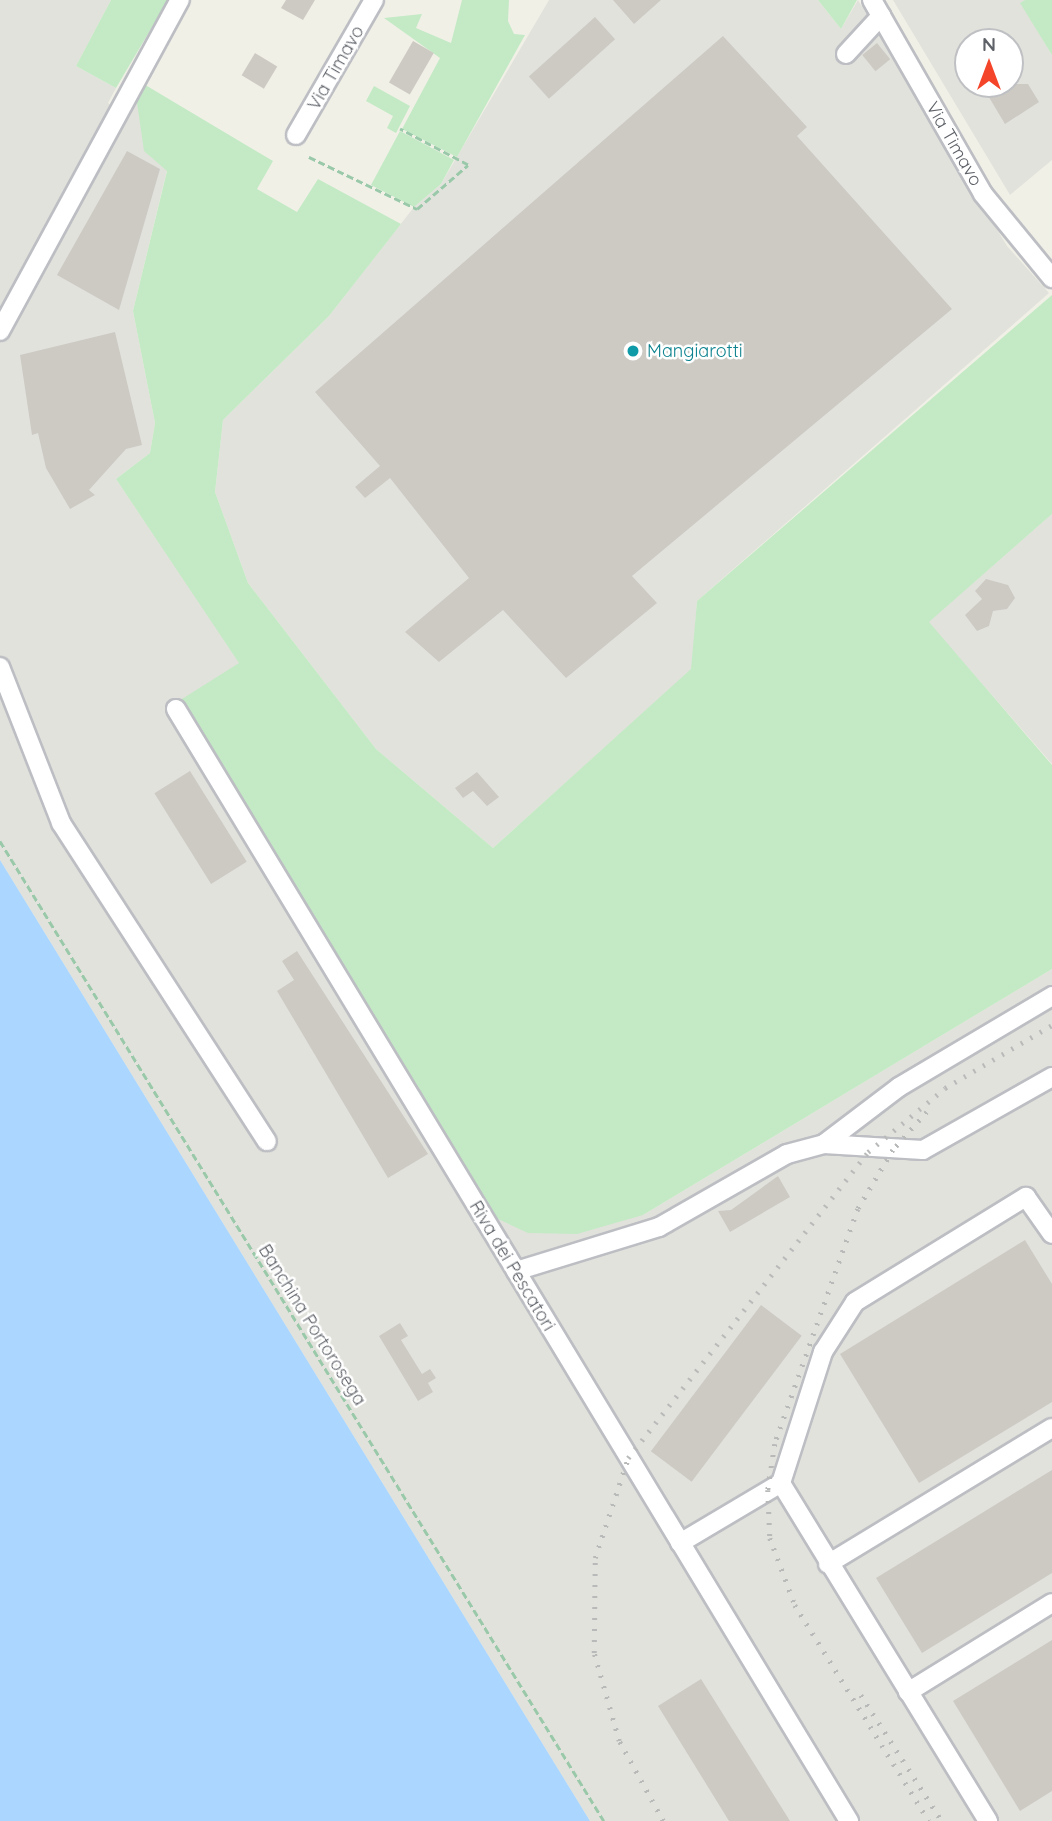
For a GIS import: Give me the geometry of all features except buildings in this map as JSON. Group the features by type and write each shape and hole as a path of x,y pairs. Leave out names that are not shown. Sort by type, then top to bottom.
{"street":[{"path":"0,331 116,113 180,0"},
{"name":"Via Timavo","path":"296,135 374,0"},
{"name":"Via Timavo","path":"872,0 983,194 1052,278"},
{"path":"846,54 881,16"},
{"path":"0,667 61,823 267,1141"},
{"name":"Riva dei Pescatori","path":"176,709 849,1821"},
{"path":"516,1271 659,1227 763,1166 824,1144 899,1087 1052,996"},
{"path":"824,1144 923,1150 1052,1077"},
{"path":"680,1543 781,1483 823,1352 855,1302 1026,1197 1052,1234"},
{"path":"828,1564 1052,1428"},
{"path":"781,1483 828,1564 988,1821"},
{"path":"908,1692 1052,1603"}],"path":[{"path":"309,157 417,209 468,165 400,129"},
{"name":"Banchina Portorosega","path":"0,841 604,1821"}],"shaded area":[{"path":"0,0 111,0 76,66 116,88 108,103 127,116 136,96 167,170 133,311 155,423 150,453 116,479 240,663 183,700 643,1215 1052,969 1052,1821 590,1821 0,860"},
{"path":"549,0 818,0 841,29 858,0 1007,246 1049,293 697,601 692,669 493,848 376,749 248,583 215,492 223,420 329,316 414,207 441,184"},
{"path":"893,0 1025,0 1021,3 1052,55 1052,160 1010,195"},
{"path":"1052,514 1052,764 928,622"}],"green space":[{"path":"111,0 168,0 116,88 76,66"},
{"path":"462,0 509,0 508,21 514,34 525,35 457,157 402,129 440,58 384,18 422,14 416,28 451,43"},
{"path":"818,0 857,0 841,29"},
{"path":"1025,0 1052,0 1052,55 1020,3"},
{"path":"142,83 273,161 257,189 297,212 318,179 401,224 329,316 223,420 215,492 248,583 376,749 493,848 691,669 697,601 1052,295 1052,514 929,622 1052,765 1052,969 643,1215 577,1234 528,1233 498,1219 182,699 239,663 116,479 150,453 155,423 133,311 167,171 144,151 136,96"},
{"path":"374,86 410,106 396,133 387,128 393,116 366,101"},
{"path":"400,131 454,160 441,184 414,207 371,185"}],"water":[{"path":"0,860 590,1821 0,1821"}],"railway":[{"path":"663,1821 619,1741 594,1653 595,1558 628,1458 868,1152 945,1088 1052,1025"},
{"path":"927,1112 893,1150 858,1209 775,1444 768,1490 770,1538 795,1605 929,1821"},
{"path":"861,1695 942,1821"}],"place":[{"name":"Mangiarotti","path":"633,351"}]}
